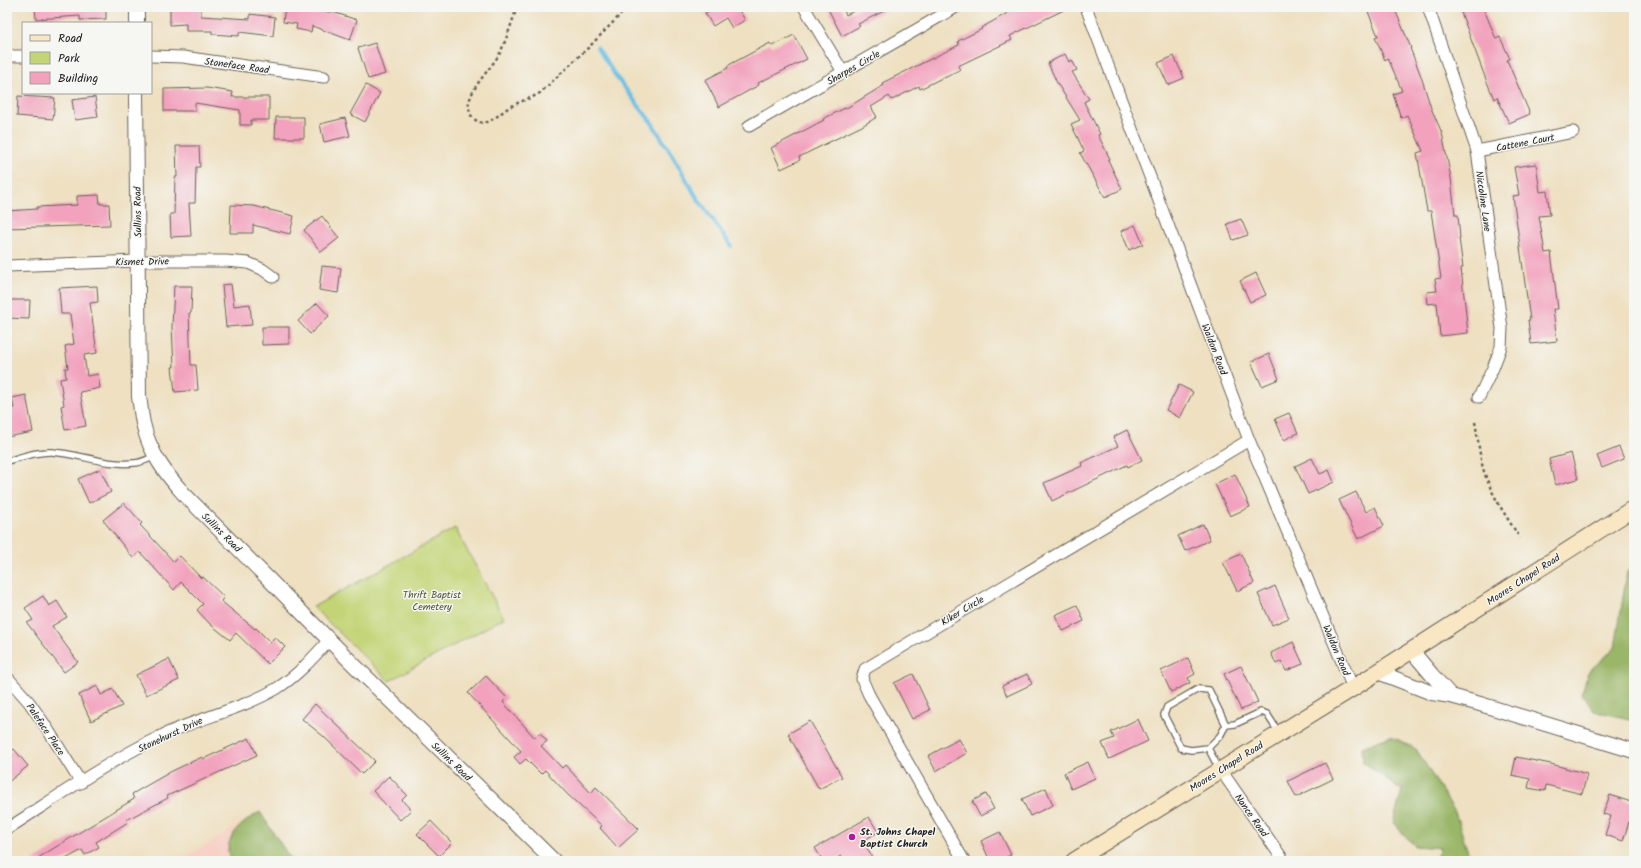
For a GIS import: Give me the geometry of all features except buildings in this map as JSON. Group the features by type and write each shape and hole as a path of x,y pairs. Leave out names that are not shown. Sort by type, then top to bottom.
{"main road":[{"name":"Moores Chapel Road","path":"1074,861 1220,769 1353,688 1634,508"}],"street":[{"path":"136,22 137,7"},
{"path":"804,7 842,72"},
{"name":"Sharpes Circle","path":"749,126 956,7"},
{"name":"Waldon Road","path":"1086,7 1249,440 1353,688"},
{"name":"Niccoline Lane","path":"1428,7 1477,151 1502,328 1501,347 1479,397"},
{"path":"7,56 22,56"},
{"name":"Stoneface Road","path":"152,56 183,57 324,76"},
{"name":"Sullins Road","path":"136,94 139,396 144,428 155,456 183,493 329,640 554,861"},
{"name":"Cattene Court","path":"1477,151 1572,132"},
{"name":"Kismet Drive","path":"7,266 138,260 226,261 248,263 262,269 273,277"},
{"name":"Kiker Circle","path":"964,861 869,695 862,679 865,669 1249,440"},
{"name":"Stonehurst Drive","path":"7,829 136,749 193,722 252,701 276,689 292,677 329,640"},
{"path":"1411,650 1451,696"},
{"path":"1378,672 1432,693 1451,696 1634,751"},
{"name":"Paleface Place","path":"7,677 29,702 81,783"},
{"name":"Nance Road","path":"1220,769 1284,861"}],"lane":[{"path":"7,461 29,454 51,452 82,456 113,464 135,463 155,456"},
{"path":"1198,690 1209,690 1226,725 1220,736 1208,748 1191,750 1181,748 1164,715 1167,707 1198,690"},
{"path":"1226,725 1235,724 1261,712 1267,714 1279,734"},
{"path":"1208,748 1220,769"}],"path":[{"path":"518,7 500,52 471,93 468,104 471,116 477,121 485,123 493,121 508,108 540,93 628,7"},
{"path":"1475,422 1483,468 1489,484 1497,501 1520,538"}],"shaded area":[{"path":"260,812 292,861 180,861"}],"green space":[{"name":"Thrift Baptist Cemetery","path":"455,528 504,618 389,681 313,607"},
{"path":"1634,564 1634,720 1594,711 1582,694 1588,672 1615,648 1627,572"},
{"path":"1391,736 1416,749 1455,812 1470,858 1475,861 1435,861 1440,848 1415,846 1393,823 1402,790 1363,762 1362,747"},
{"path":"260,812 292,861 230,861 228,851 229,844 234,833 244,823"}],"waterway":[{"path":"597,47 617,78 652,123 696,196 731,246"}],"place":[{"name":"St. Johns Chapel Baptist Church","path":"852,837"}]}
